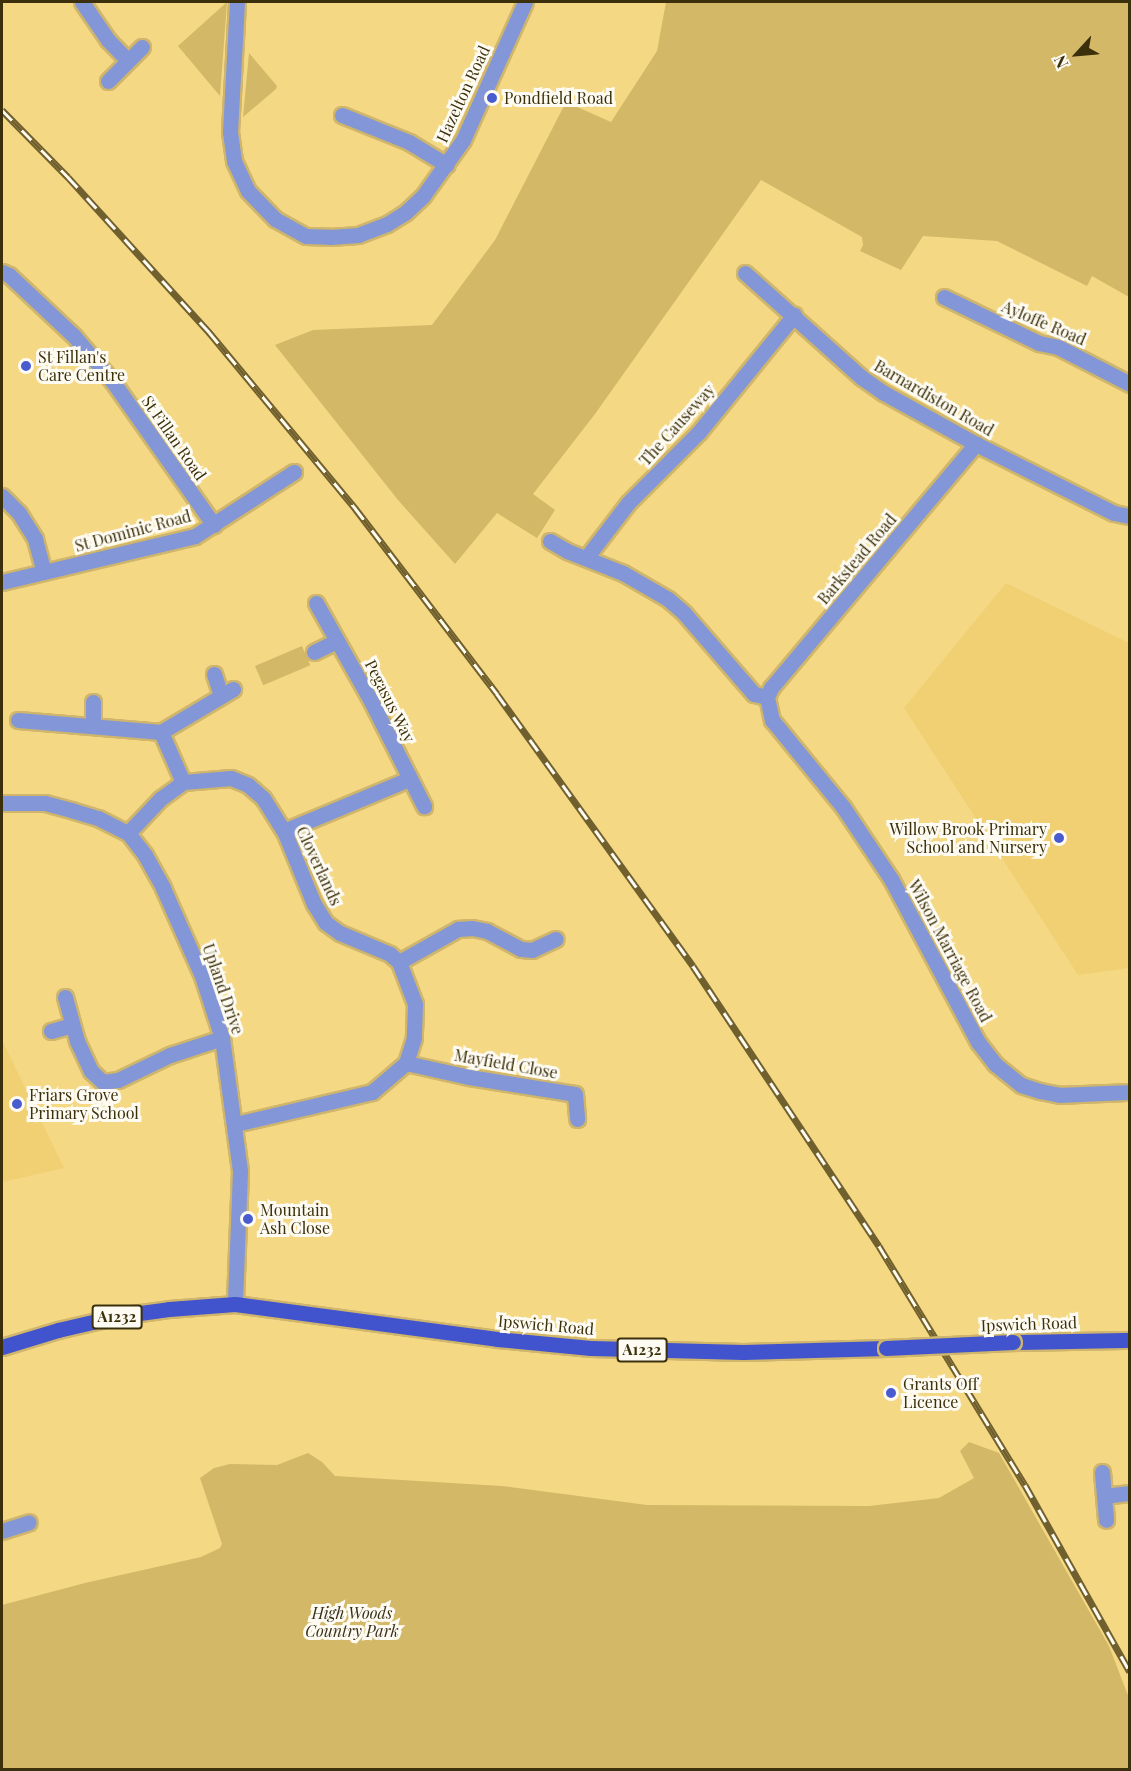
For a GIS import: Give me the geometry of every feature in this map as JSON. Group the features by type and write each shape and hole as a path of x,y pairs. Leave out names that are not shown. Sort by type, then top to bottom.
{"main road":[{"name":"Ipswich Road","path":"2,1347 58,1330 118,1316 235,1304 497,1339 591,1348 743,1352 1130,1340"}],"street":[{"path":"82,2 108,40 127,60"},
{"name":"Hazelton Road","path":"237,2 230,132 234,161 248,191 274,219 306,236 358,235 387,224 406,212 423,196 463,140 524,4"},
{"path":"507,2 524,4"},
{"path":"108,81 142,47"},
{"path":"342,115 409,142 447,165"},
{"name":"St Fillan Road","path":"2,272 9,275 75,336 113,382 214,525"},
{"name":"Barnardiston Road","path":"745,273 861,377 912,410 1114,513 1130,516"},
{"name":"Ayloffe Road","path":"944,297 1039,343 1058,347 1130,384"},
{"name":"The Causeway","path":"586,558 628,503 699,432 794,315"},
{"name":"Barkstead Road","path":"767,697 771,688 976,444"},
{"name":"St Dominic Road","path":"2,582 195,536 294,472"},
{"path":"2,496 19,513 35,539 44,572"},
{"path":"550,541 623,573 668,600 684,613 754,694 767,697"},
{"name":"Pegasus Way","path":"316,603 371,701 424,806"},
{"path":"314,652 337,641"},
{"path":"18,720 93,724 161,732 227,692 214,674"},
{"name":"Wilson Marriage Road","path":"767,697 772,720 843,807 891,879 978,1042 995,1064 1021,1085 1040,1091 1060,1095 1130,1092"},
{"path":"93,702 93,724"},
{"path":"128,833 160,799 183,782 161,732"},
{"name":"Cloverlands","path":"183,782 231,778 248,785 263,798 284,831 314,904 326,922 340,933 390,954 399,962"},
{"path":"284,831 409,779"},
{"name":"Upland Drive","path":"2,803 54,805 98,818 128,833 145,855 163,888 202,976 222,1038 236,1124 240,1171 235,1304"},
{"path":"236,1124 372,1092 406,1063 414,1038 415,1004 399,962 427,944 458,929 472,928 487,931 520,949 532,950 556,939"},
{"path":"65,997 72,1024 91,1071 103,1082 118,1080 170,1055 222,1038"},
{"path":"51,1031 72,1024"},
{"name":"Mayfield Close","path":"406,1063 469,1077 575,1094 577,1119"},
{"path":"1102,1472 1106,1520"},
{"path":"1104,1496 1130,1493"},
{"path":"2,1531 29,1522"}],"shaded area":[{"name":"Willow Brook Primary School and Nursery","path":"1006,583 1129,643 1129,968 1078,975 904,708"},
{"name":"Friars Grove Primary School","path":"2,1040 64,1168 2,1182"}],"green space":[{"path":"227,2 220,96 178,46"},
{"path":"666,2 1129,2 1129,297 1092,276 1087,286 997,241 923,236 901,270 860,251 863,245 862,237 761,180 595,414 533,494 555,510 537,538 497,513 455,564 398,500 275,345 313,330 432,325 495,240 566,102 611,122 657,51"},
{"path":"249,53 277,86 243,117"},
{"path":"302,646 310,665 263,685 255,666"},
{"name":"High Woods Country Park","path":"969,1442 999,1453 1109,1646 1129,1698 1129,1769 2,1769 2,1605 85,1583 201,1557 220,1548 222,1544 200,1478 214,1468 230,1464 277,1465 308,1453 322,1462 335,1476 502,1486 647,1505 869,1506 939,1498 974,1478 960,1451"}],"railway":[{"path":"2,110 68,177 209,332 355,508 497,694 693,966 879,1246 1025,1485 1130,1672"}],"place":[{"name":"Pondfield Road","path":"492,98"},
{"name":"St Fillan's Care Centre","path":"26,366"},
{"name":"Willow Brook Primary School and Nursery","path":"1059,838"},
{"name":"Friars Grove Primary School","path":"17,1104"},
{"name":"Mountain Ash Close","path":"248,1219"},
{"name":"Grants Off Licence","path":"891,1393"}]}
